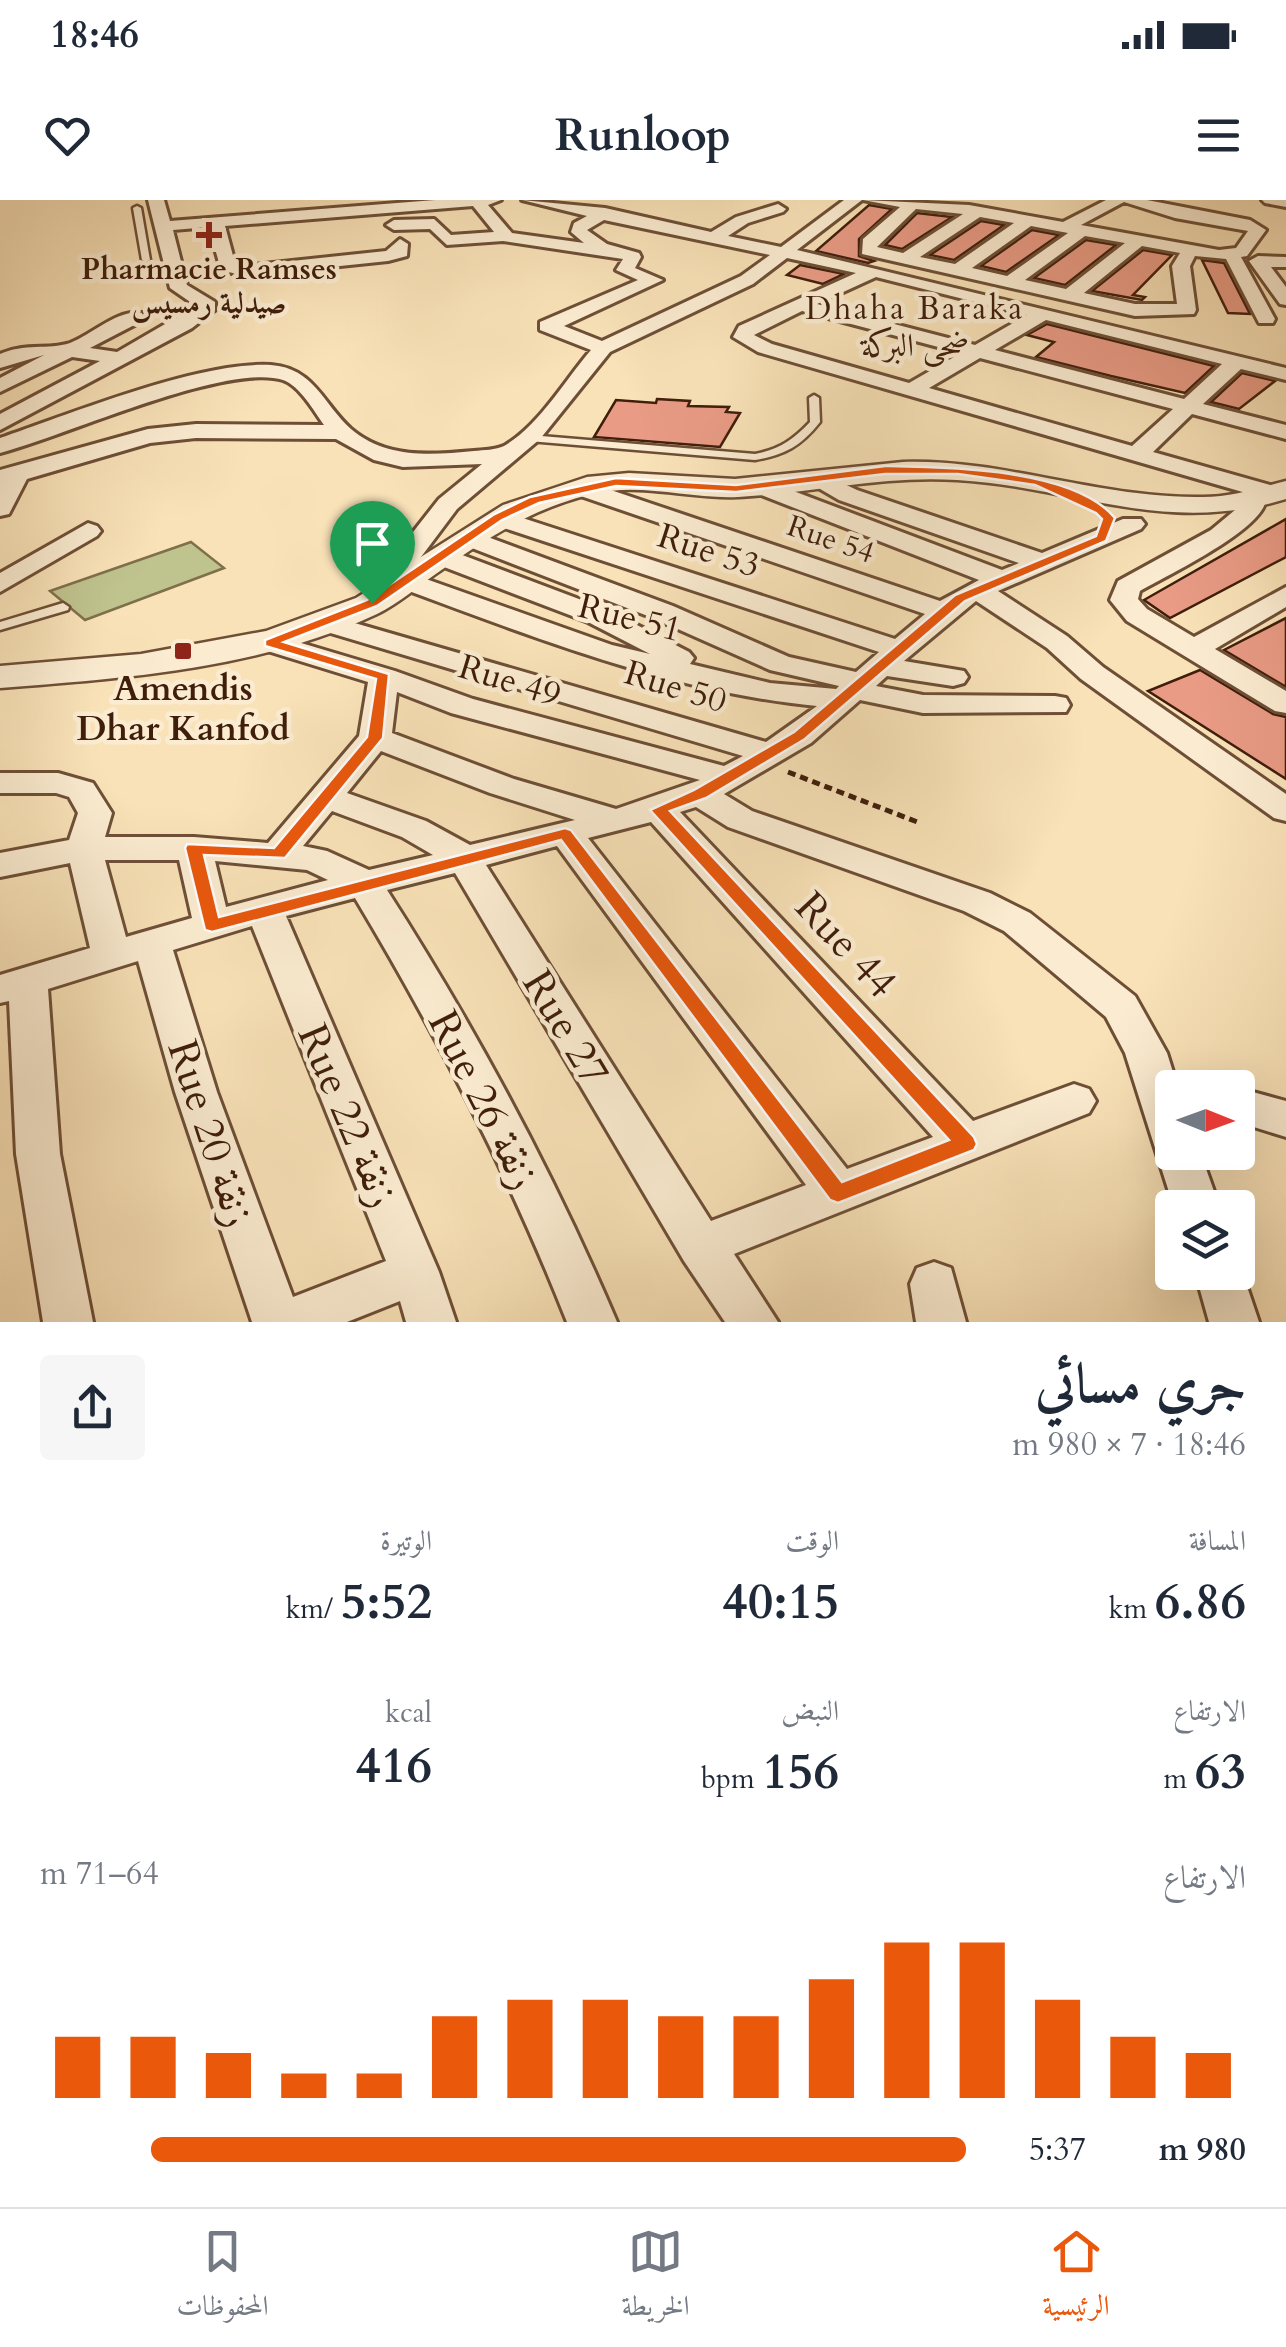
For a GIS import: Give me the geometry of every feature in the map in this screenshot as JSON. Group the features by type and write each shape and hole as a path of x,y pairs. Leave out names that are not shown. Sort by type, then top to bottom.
{"street":[{"path":"262,200 278,244"},
{"path":"476,200 505,236"},
{"path":"216,223 227,266 254,271 278,244 370,204 493,200"},
{"path":"530,200 874,271 1286,374"},
{"path":"756,200 778,210"},
{"path":"716,236 742,220 778,210 794,200"},
{"path":"372,603 448,504 521,446 603,348 718,294 786,253 854,200"},
{"path":"871,200 978,207 1021,220 1128,241 1231,256 1267,231 1130,200"},
{"path":"1012,281 1073,230 1117,200"},
{"path":"1270,200 1286,202"},
{"path":"0,423 185,324 208,306 179,288 156,203 135,204"},
{"path":"960,269 1046,203"},
{"path":"164,226 216,223 278,244 355,260 398,254 400,244 370,204"},
{"path":"913,204 867,245 868,250 1136,310 1188,310 1181,266 1189,252"},
{"path":"908,257 978,207"},
{"path":"1070,295 1167,210"},
{"path":"600,248 578,228 606,214"},
{"path":"328,221 355,260"},
{"path":"384,226 434,224 434,245"},
{"path":"694,231 650,250 626,270 718,294"},
{"path":"400,244 434,245 505,236 564,248 650,250"},
{"path":"1231,256 1239,264 1266,319"},
{"path":"1286,262 1258,261 1286,300"},
{"path":"874,271 746,330 743,337 765,348 1272,495"},
{"path":"603,348 546,326 670,284"},
{"path":"800,304 1286,432"},
{"path":"913,389 1042,314"},
{"path":"0,386 135,317"},
{"path":"0,362 34,348 120,359"},
{"path":"1137,454 1236,362"},
{"path":"0,446 171,391 238,374 263,372 294,376 342,432 361,446 407,461 436,462 521,446"},
{"path":"4,477 148,436 196,431 342,432"},
{"path":"0,677 199,660 270,643 372,603 498,518 535,500 581,488 638,482 718,488 759,486 885,470 939,470 1038,482 1123,517 1204,517 1224,507 1272,495"},
{"path":"0,509 18,482 4,477"},
{"path":"815,479 848,495 1045,564"},
{"path":"638,482 704,510"},
{"path":"759,486 991,585 1121,694 1286,810"},
{"name":"Rue 54","path":"581,488 946,612"},
{"path":"1272,495 1220,536 1144,577 1124,593 1128,608 1136,615 1286,704"},
{"path":"68,1322 38,1154 14,985 264,909 658,810 715,786 768,757 960,598 1045,564 1123,517"},
{"name":"Rue 53","path":"498,518 867,677"},
{"path":"0,584 88,531"},
{"path":"468,538 663,612 780,664 867,677 953,676"},
{"path":"440,556 598,616 709,676"},
{"name":"Rue 51","path":"405,580 566,640 770,692 867,677"},
{"path":"1196,648 1286,594"},
{"name":"Rue 50","path":"327,623 768,757"},
{"name":"Rue 49","path":"270,643 715,786 721,810 781,836 977,902 1016,922 1121,1007 1155,1070"},
{"path":"278,854 375,738 384,677"},
{"path":"867,677 933,704 1055,705"},
{"path":"375,738 502,786 616,821"},
{"path":"0,783 58,783 81,790 95,813 84,849"},
{"name":"Rue 27","path":"327,797 414,829 464,857 701,1246 753,1322"},
{"name":"Rue 44","path":"658,810 966,1144"},
{"path":"565,834 838,1193"},
{"path":"194,848 212,925"},
{"path":"0,865 84,849 194,848 314,859 364,883"},
{"name":"Rue 20 زنقة","path":"84,849 196,1092 277,1322"},
{"name":"Rue 26 زنقة","path":"364,883 436,1000 564,1254 592,1322"},
{"name":"Rue 22 زنقة","path":"264,909 415,1272 431,1322"},
{"path":"701,1246 1074,1101"},
{"path":"1255,1110 1286,1119"},
{"path":"289,1322 415,1272"},
{"path":"1224,1290 1234,1322"}],"lane":[{"path":"135,204 146,260"},
{"path":"521,446 755,456 788,452 815,422 814,398"},
{"path":"0,626 63,606"}],"path":[{"path":"768,757 808,781 920,823"}],"green space":[{"path":"191,542 224,568 85,620 50,591"}],"building":[{"path":"869,205 892,209 859,239 859,256 874,261 816,251"},
{"path":"917,213 952,217 902,249 885,245"},
{"path":"981,221 1004,225 954,260 930,255"},
{"path":"1032,230 1059,235 1006,272 981,266"},
{"path":"1086,240 1116,245 1065,285 1034,278"},
{"path":"1143,250 1172,255 1133,295 1145,297 1142,300 1092,291"},
{"path":"1202,260 1224,263 1250,314 1228,313"},
{"path":"800,265 844,274 823,284 787,275"},
{"path":"1047,324 1214,366 1185,393 1111,376 1036,357 1054,342 1027,335"},
{"path":"1242,373 1275,381 1239,409 1211,402"},
{"path":"657,399 690,401 688,406 729,407 726,412 740,413 720,447 594,437 616,400 656,403"},
{"path":"1286,519 1286,557 1170,618 1144,600"},
{"path":"1286,618 1286,687 1224,650"},
{"path":"1200,670 1273,714 1286,717 1286,779 1148,691"}],"place":[{"name":"Pharmacie Ramses صيدلية رمسيس","path":"209,235"},
{"name":"Amendis Dhar Kanfod","path":"183,651"}],"district":[{"name":"Dhaha Baraka ضحى البركة","path":"915,326"}],"route":[{"path":"885,470 958,470 1038,482 1101,510 1108,518 1102,538 960,598 800,736 700,794 658,810 966,1144 838,1193 565,834 212,925 194,848 278,854 375,738 384,677 270,643 372,603 498,518 535,500 616,482 736,488 885,470"}]}
